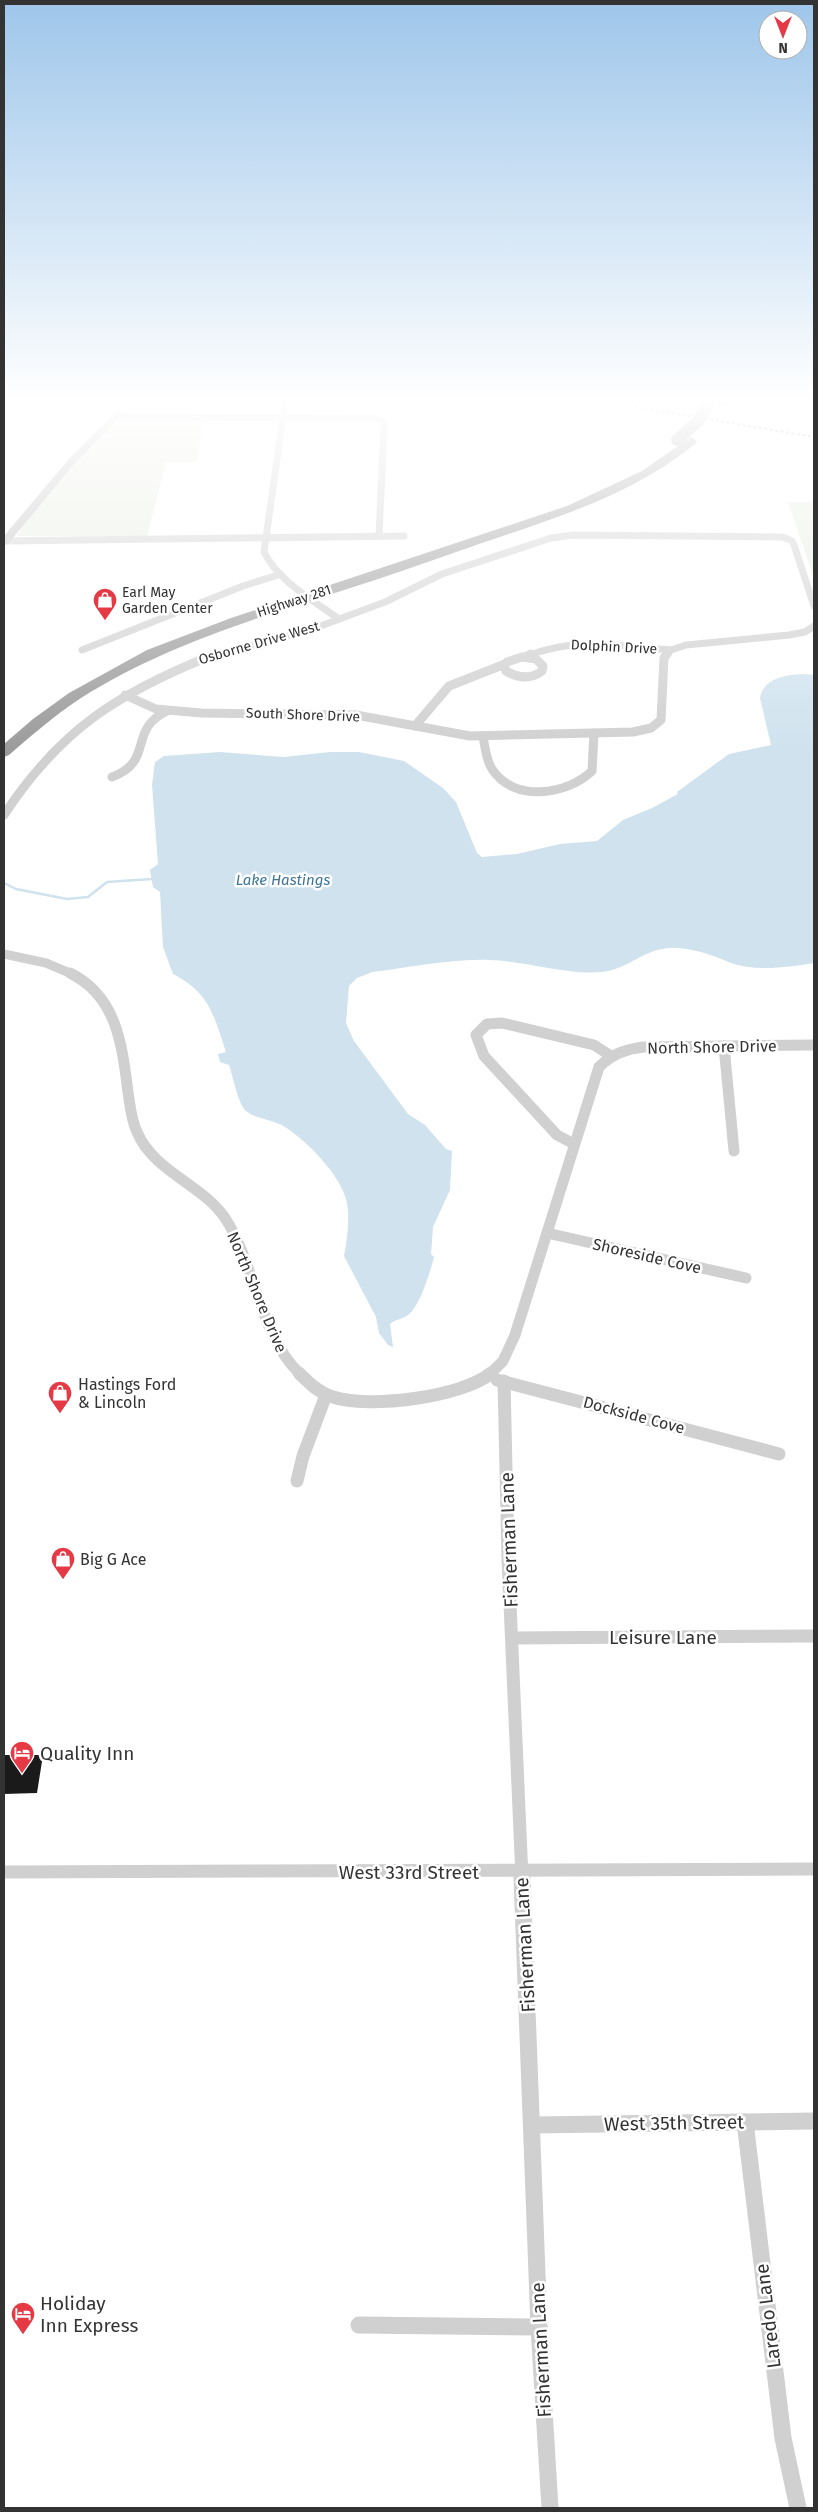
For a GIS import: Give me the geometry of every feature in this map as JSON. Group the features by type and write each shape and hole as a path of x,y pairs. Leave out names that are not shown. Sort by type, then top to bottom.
{"highway":[{"name":"Highway 281","path":"4,752 53,710 116,670 191,636 516,519"},
{"name":"Highway 281","path":"4,737 62,691 125,655 184,630 306,594 535,519"}],"street":[{"path":"4,542 23,519"},
{"path":"268,519 265,553 272,566 339,619"},
{"path":"379,535 380,519"},
{"name":"Osborne Drive West","path":"4,815 25,783 54,750 90,719 166,674 205,656 296,634 339,619 385,602 442,574 551,538 587,535 770,536 792,541 810,580"},
{"path":"4,542 404,536"},
{"path":"82,650 243,586 281,574"},
{"path":"810,580 814,606"},
{"path":"671,650 686,645 789,635 805,632 814,626"},
{"name":"Dolphin Drive","path":"415,726 443,691 505,664 511,659 525,657 556,646 583,643 671,650"},
{"name":"Dolphin Drive","path":"477,676 511,674 522,677 536,675 542,670 545,655 556,646"},
{"name":"South Shore Drive","path":"126,696 156,710 356,715 455,734 483,736 641,731 657,724 662,715 664,658 671,650"},
{"path":"525,657 536,659 542,664"},
{"path":"505,664 505,669 511,674"},
{"path":"112,777 132,768 136,762 147,726 167,711"},
{"path":"483,736 489,764 502,779 521,790 547,792 580,782 592,771 594,733"},
{"name":"North Shore Drive","path":"4,954 31,958 59,967 85,983 106,1002 117,1028 134,1124 143,1145 211,1201 221,1212 240,1250 275,1338 288,1362 304,1380 326,1395 340,1400 373,1402 446,1392 469,1386 488,1377 502,1365 510,1352 599,1067 611,1056 644,1047 814,1045"},
{"path":"574,1144 557,1135 504,1079 484,1056 476,1035 490,1021 594,1045 611,1056"},
{"path":"724,1046 734,1152"},
{"name":"Shoreside Cove","path":"547,1233 746,1278"},
{"name":"Dockside Cove","path":"488,1377 780,1454"},
{"name":"Fisherman Lane","path":"504,1382 539,2327 550,2508"},
{"path":"297,1481 303,1456 326,1395"},
{"name":"Leisure Lane","path":"512,1638 814,1636"},
{"name":"West 33rd Street","path":"4,1872 522,1872 814,1869"},
{"name":"Laredo Lane","path":"745,2122 783,2438 798,2508"},
{"name":"West 35th Street","path":"533,2125 814,2122"},
{"path":"359,2325 539,2327"}],"shaded area":[{"path":"29,519 152,519 147,537 18,536"},
{"path":"794,519 814,519 814,578"}],"water":[{"name":"Lake Hastings","path":"789,675 814,675 814,963 761,968 741,966 696,951 673,948 654,951 621,967 602,972 574,972 503,961 461,960 372,972 357,978 349,986 346,1023 354,1041 408,1114 425,1125 446,1149 452,1151 450,1190 433,1227 431,1254 434,1257 430,1271 420,1297 412,1311 390,1324 393,1347 388,1345 379,1333 376,1317 344,1256 348,1230 348,1210 344,1193 338,1182 322,1160 294,1133 281,1125 246,1111 238,1096 229,1065 220,1062 218,1054 226,1052 209,1007 195,989 173,974 163,947 160,892 153,887 150,870 158,864 152,785 155,762 164,756 220,752 284,757 330,752 359,752 404,761 443,788 456,802 477,853 482,857 517,854 560,844 597,841 623,820 652,808 678,794 677,792 729,754 771,745 760,698 762,691 776,679"}],"building":[{"name":"Quality Inn","path":"4,1755 43,1755 37,1793 4,1794"}],"waterway":[{"path":"4,883 16,889 67,899 88,897 107,882 152,879"}],"place":[{"name":"Earl May Garden Center","path":"105,621"},
{"name":"Hastings Ford & Lincoln","path":"60,1414"},
{"name":"Big G Ace","path":"63,1580"},
{"name":"Quality Inn","path":"22,1774"},
{"name":"Holiday Inn Express","path":"23,2335"}]}
